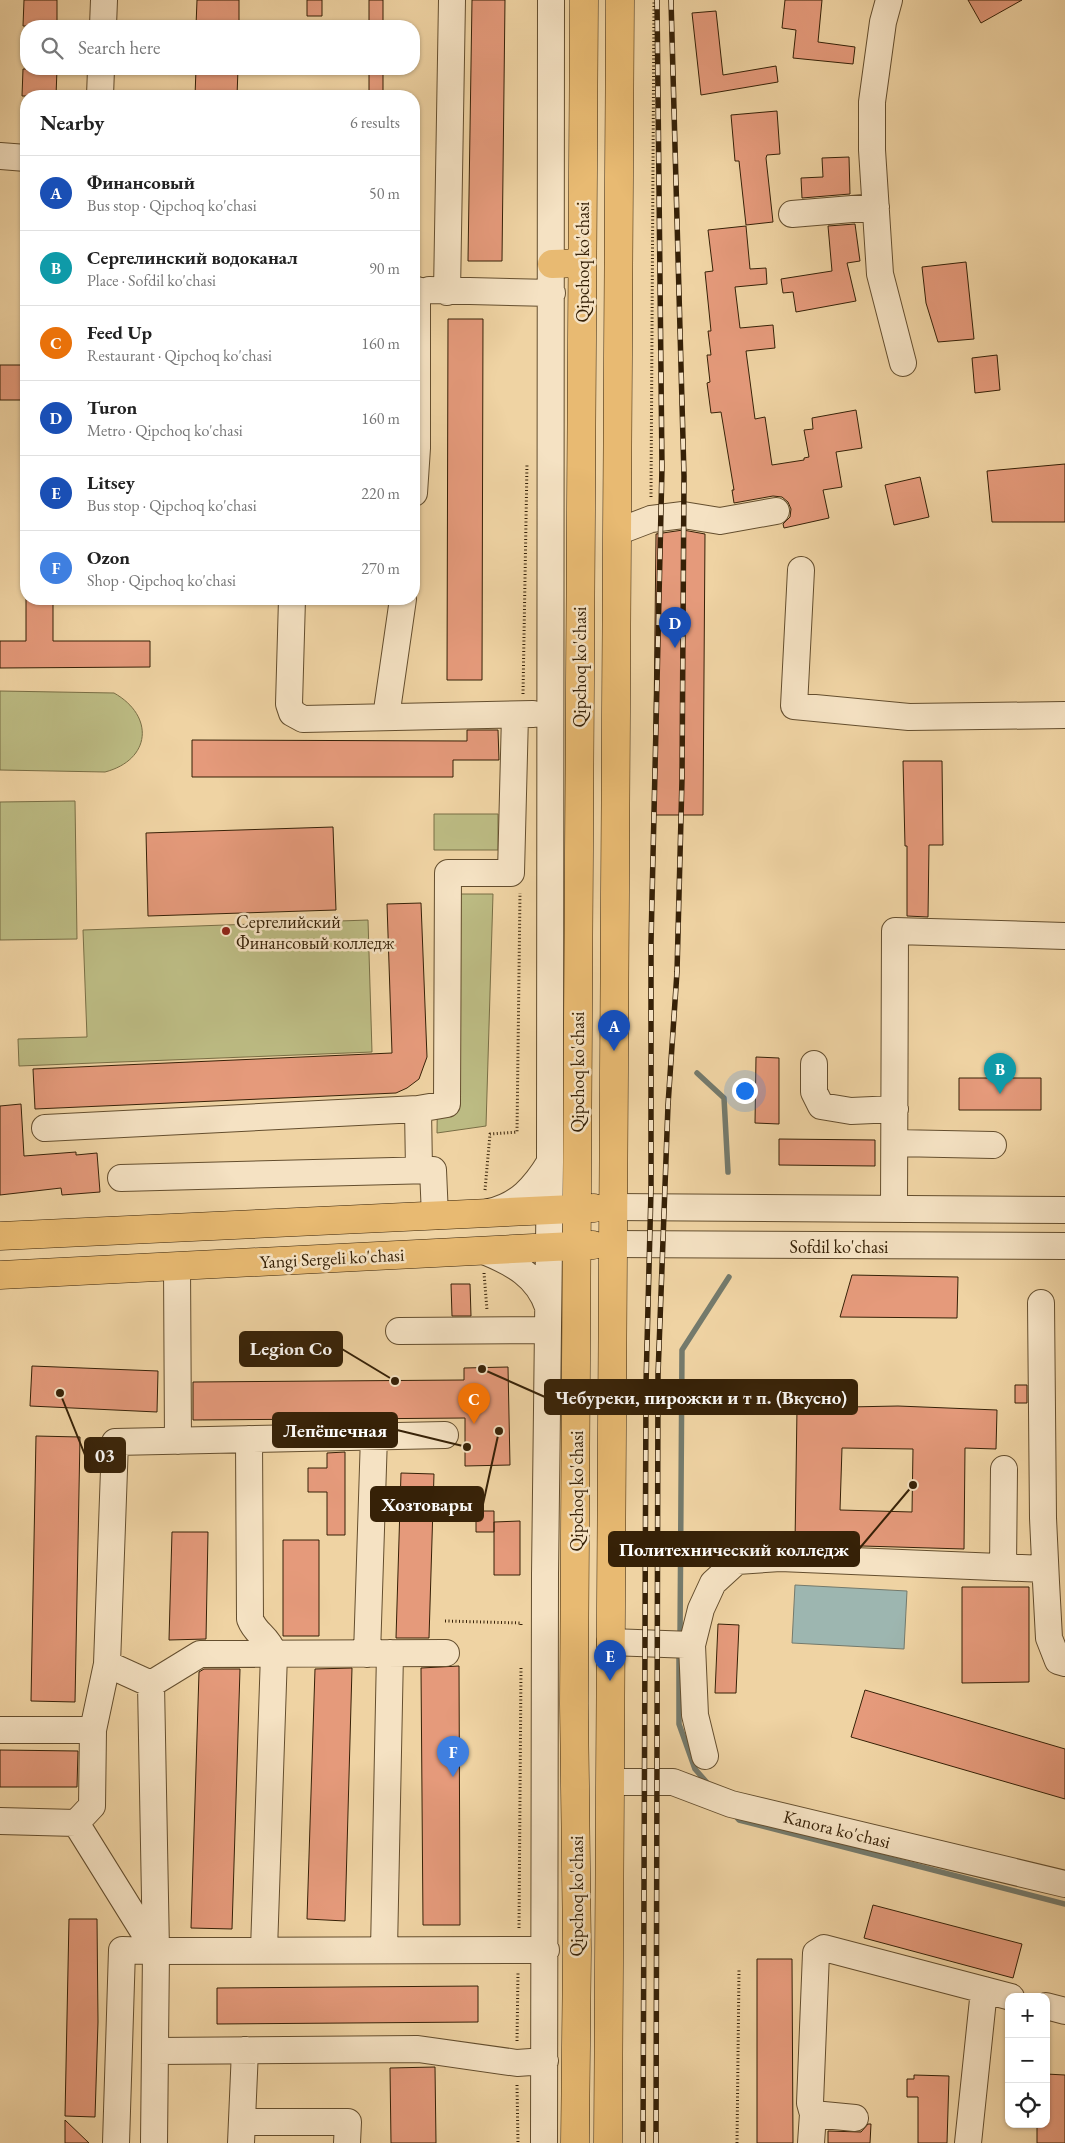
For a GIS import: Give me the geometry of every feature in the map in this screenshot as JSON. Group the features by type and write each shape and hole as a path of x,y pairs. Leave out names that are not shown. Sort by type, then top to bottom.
{"main road":[{"name":"Qipchoq ko'chasi","path":"575,2143 577,1939 574,1704 576,1209 584,0"},
{"name":"Qipchoq ko'chasi","path":"608,2143 620,0"},
{"path":"552,264 582,264"},
{"path":"578,773 615,773"},
{"name":"Yangi Sergeli ko'chasi","path":"0,1236 435,1216 484,1206 549,1210 612,1207"},
{"path":"576,1209 612,1244"},
{"name":"Yangi Sergeli ko'chasi","path":"0,1275 177,1266 484,1259 549,1248 612,1244"},
{"path":"574,1704 610,1703"}],"street":[{"path":"103,20 104,0"},
{"path":"447,292 452,0"},
{"name":"Qipchoq ko'chasi","path":"544,2143 546,1950 545,1575 550,1162 551,0"},
{"path":"889,0 883,22 872,102 872,150 880,274 903,363"},
{"path":"100,90 101,75"},
{"path":"0,156 20,158"},
{"path":"792,214 876,207"},
{"path":"420,290 552,293"},
{"path":"617,532 651,519 683,515 720,521 776,511"},
{"path":"801,570 794,706 909,717 1065,715"},
{"path":"292,605 289,704 292,713 303,718 386,718 551,713"},
{"path":"386,718 402,605"},
{"path":"45,1128 418,1109 447,1104 448,873 511,874 519,714"},
{"path":"894,1209 895,931 1065,936"},
{"path":"814,1064 814,1092 821,1106 850,1111 895,1109"},
{"path":"418,1109 419,1170"},
{"path":"895,1143 993,1145"},
{"path":"484,1206 509,1206 522,1198 532,1189 550,1162"},
{"path":"121,1178 434,1170 435,1216"},
{"name":"Sofdil ko'chasi","path":"612,1207 1065,1210"},
{"path":"702,1208 703,1245"},
{"name":"Sofdil ko'chasi","path":"612,1244 1065,1246"},
{"name":"Qipchoq ko'chasi","path":"484,1259 506,1260 532,1278 544,1295 548,1319"},
{"path":"177,1266 178,1441"},
{"path":"1041,1303 1054,1506 1045,1569 1049,1638 1058,1661 1065,1663"},
{"path":"399,1331 488,1330 548,1319"},
{"path":"0,1821 76,1823 92,1806 93,1730 107,1664 115,1442 445,1435"},
{"path":"374,1436 384,1950"},
{"path":"249,1439 250,1619 254,1628 269,1641 274,1654 264,1950"},
{"path":"1003,1568 1004,1469"},
{"path":"705,1756 695,1715 692,1645 701,1609 714,1583 737,1560 780,1558 1045,1569"},
{"path":"610,1642 692,1645"},
{"path":"151,1684 200,1654 446,1653"},
{"path":"107,1664 151,1684"},
{"path":"151,1684 156,1951 154,2143"},
{"path":"0,1730 93,1730"},
{"name":"Kanora ko'chasi","path":"610,1782 673,1782 722,1800 1065,1884"},
{"path":"76,1823 156,1951"},
{"path":"811,2143 813,2114 810,2103 816,1953 824,1948 1005,1995"},
{"path":"116,2143 122,1950 546,1950"},
{"path":"968,2143 984,1990"},
{"path":"1050,2007 1065,2011"},
{"path":"155,2051 418,2049 517,2063 545,2061"},
{"path":"245,2050 242,2132 348,2122 347,2143"},
{"path":"125,2143 155,2110"},
{"path":"813,2114 855,2118"}],"path":[{"path":"651,519 654,0"},
{"path":"519,714 527,454"},
{"path":"484,1206 490,1134 517,1132 520,884"},
{"path":"484,1259 488,1330"},
{"path":"445,1621 521,1623 521,1632"},
{"path":"518,2143 521,1662"},
{"path":"737,2143 739,1970"}],"shaded area":[{"path":"0,691 114,693 136,713 141,725 142,737 139,748 132,758 120,766 105,772 0,770"},
{"path":"75,801 77,939 0,940 0,802"},
{"path":"434,814 498,814 498,850 434,850"},
{"path":"440,894 493,894 486,1126 437,1133"},
{"path":"368,920 372,1052 19,1066 18,1039 87,1037 83,930"}],"water":[{"path":"795,1585 907,1591 904,1649 792,1643"}],"building":[{"path":"24,0 57,0 57,20 23,20"},
{"path":"197,0 239,0 239,20 196,20"},
{"path":"307,0 322,0 322,16 307,16"},
{"path":"369,0 383,0 383,20 369,20"},
{"path":"472,0 505,0 502,261 468,261"},
{"path":"785,0 822,0 818,42 855,47 853,64 793,58 796,30 782,28"},
{"path":"968,0 1022,0 981,23"},
{"path":"716,11 723,75 776,66 778,82 701,95 692,13"},
{"path":"23,75 57,75 56,90 22,90"},
{"path":"196,75 238,75 237,90 195,90"},
{"path":"369,75 383,75 383,90 369,90"},
{"path":"777,111 780,154 767,155 766,158 773,222 746,225 739,161 735,161 731,115"},
{"path":"849,157 850,194 802,198 801,178 823,177 822,158"},
{"path":"855,224 860,261 847,263 856,301 796,312 793,292 783,293 781,279 832,271 828,226"},
{"path":"746,226 750,269 766,268 767,284 735,287 740,328 773,325 775,348 746,351 755,419 765,417 772,465 804,460 804,458 809,457 804,430 813,429 812,418 856,410 862,448 836,452 842,487 823,490 829,518 784,528 783,524 790,517 791,509 788,502 782,497 773,496 734,503 732,490 734,490 721,412 711,413 707,383 710,382 707,355 711,355 708,331 711,331 705,272 713,271 708,230"},
{"path":"966,262 974,339 938,342 926,303 922,267"},
{"path":"448,319 483,319 482,680 447,680"},
{"path":"997,355 1000,390 975,393 972,358"},
{"path":"0,365 20,365 20,400 0,400"},
{"path":"1065,464 1065,522 992,522 987,471"},
{"path":"920,477 929,517 894,525 885,485"},
{"path":"683,530 705,534 703,815 653,815 656,534"},
{"path":"26,605 53,605 53,641 150,641 150,667 0,668 0,641 26,641"},
{"path":"467,730 498,730 499,760 453,760 453,777 192,777 192,740 467,741"},
{"path":"903,761 942,761 943,845 929,845 928,917 907,916 907,846 905,846"},
{"path":"333,827 336,910 148,916 146,833"},
{"path":"421,903 427,1057 419,1079 407,1088 396,1093 35,1109 33,1069 392,1053 387,904"},
{"path":"756,1057 779,1058 779,1124 755,1123"},
{"path":"959,1078 1041,1078 1041,1110 959,1110"},
{"path":"21,1104 24,1156 76,1152 76,1155 97,1153 100,1192 62,1195 61,1188 0,1195 0,1106"},
{"path":"779,1139 875,1140 875,1166 779,1165"},
{"path":"852,1275 958,1277 957,1318 840,1317"},
{"path":"451,1284 470,1284 471,1316 452,1316"},
{"path":"32,1366 158,1371 157,1412 30,1406"},
{"path":"508,1367 510,1465 465,1466 465,1418 345,1419 345,1422 327,1423 327,1419 193,1420 193,1382 464,1380 464,1368"},
{"path":"1015,1385 1027,1385 1027,1403 1015,1403"},
{"path":"898,1406 997,1410 996,1449 965,1448 964,1549 795,1544 797,1408","holes":["842,1448 913,1449 912,1512 840,1510"]},
{"path":"36,1436 80,1437 75,1702 31,1701"},
{"path":"345,1452 345,1535 327,1535 327,1492 308,1492 308,1468 327,1468 327,1453"},
{"path":"401,1473 434,1474 429,1638 396,1638"},
{"path":"476,1511 494,1511 494,1532 476,1532"},
{"path":"520,1521 520,1575 494,1575 494,1522"},
{"path":"172,1532 208,1532 206,1639 169,1640"},
{"path":"283,1540 319,1540 319,1636 283,1636"},
{"path":"962,1587 1029,1587 1029,1682 962,1683"},
{"path":"718,1624 739,1625 736,1693 715,1693"},
{"path":"459,1666 460,1925 423,1925 421,1668"},
{"path":"352,1668 345,1921 307,1919 315,1669"},
{"path":"204,1669 240,1669 232,1929 191,1928 199,1672"},
{"path":"865,1690 1065,1749 1065,1799 851,1737"},
{"path":"0,1750 78,1751 77,1787 0,1787"},
{"path":"873,1905 1022,1944 1013,1978 864,1938"},
{"path":"69,1919 97,1919 98,2022 95,2117 65,2116"},
{"path":"757,1959 792,1959 793,2143 757,2143"},
{"path":"478,1986 478,2022 217,2024 217,1988"},
{"path":"435,2067 436,2143 391,2143 390,2068"},
{"path":"1050,2074 1065,2075 1065,2143 1037,2143 1037,2128 1050,2128"},
{"path":"914,2075 949,2076 947,2143 918,2143 918,2097 907,2097 907,2079 914,2079"},
{"path":"65,2120 89,2143 65,2143"},
{"path":"868,2124 871,2124 870,2143 828,2143 828,2131 861,2132"}],"waterway":[{"path":"697,1073 724,1098 728,1172"},
{"path":"680,1639 682,1350 729,1277"},
{"path":"679,1650 679,1724 695,1769 709,1785"},
{"path":"733,1813 739,1820 1065,1904"}],"railway":[{"path":"643,2143 646,1384 651,1190 651,943 662,467 657,0"},
{"path":"656,2143 658,1375 668,1105 677,972 682,779 684,476 671,0"}],"place":[{"name":"Turon","path":"675,648"},
{"name":"Сергелийский Финансовый колледж","path":"226,931"},
{"name":"Финансовый","path":"614,1051"},
{"name":"Сергелинский водоканал","path":"1000,1094"},
{"name":"Чебуреки, пирожки и т п. (Вкусно)","path":"482,1369"},
{"name":"Legion Co","path":"395,1381"},
{"name":"03","path":"60,1393"},
{"name":"Feed Up","path":"474,1424"},
{"name":"Хозтовары","path":"499,1431"},
{"name":"Лепёшечная","path":"467,1447"},
{"name":"Политехнический колледж","path":"913,1485"},
{"name":"Litsey","path":"610,1681"},
{"name":"Ozon","path":"453,1777"}]}
